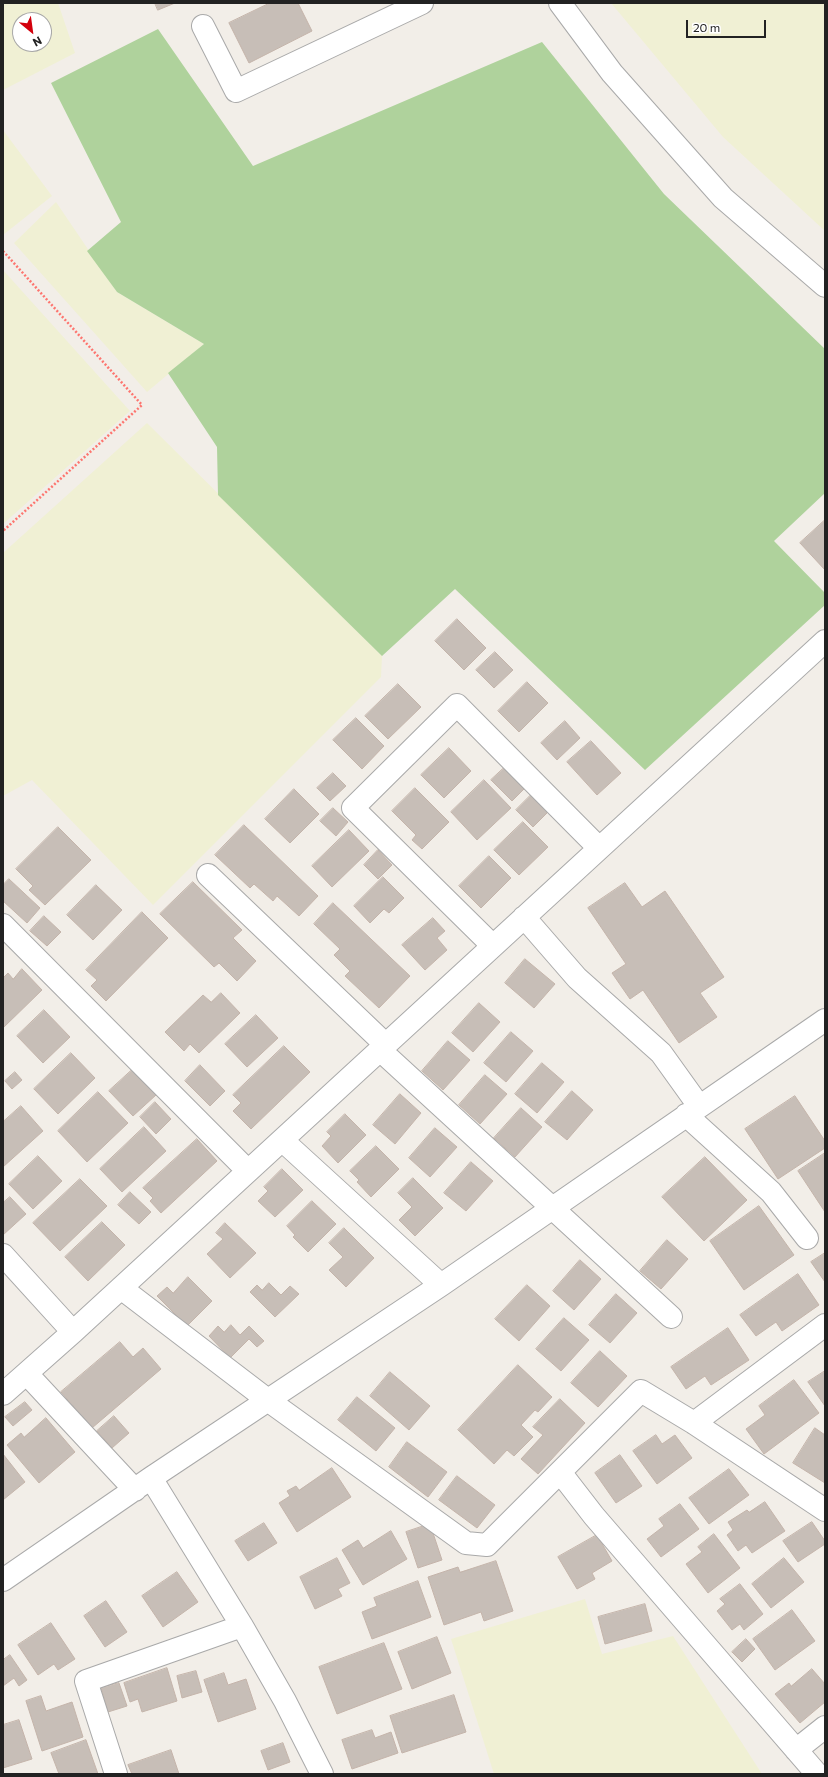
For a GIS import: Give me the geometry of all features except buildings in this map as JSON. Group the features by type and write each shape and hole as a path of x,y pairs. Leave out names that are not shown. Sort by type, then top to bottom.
{"street":[{"path":"203,26 236,91 422,3"},
{"path":"560,3 612,73 723,198 825,286"},
{"path":"3,1394 73,1332 825,641"},
{"path":"493,946 353,808 458,705 599,848"},
{"path":"208,875 383,1048 551,1208 671,1317"},
{"path":"524,917 577,978 660,1053 692,1111 771,1192 807,1238"},
{"path":"3,925 248,1171"},
{"path":"3,1580 143,1484 440,1285 825,1020"},
{"path":"282,1140 440,1285"},
{"path":"3,1255 73,1332"},
{"path":"121,1288 269,1401 466,1543 487,1544 641,1391 694,1423 825,1510"},
{"path":"694,1423 825,1325"},
{"path":"27,1374 143,1484 242,1626 285,1701 322,1774"},
{"path":"560,1472 594,1516 816,1774"},
{"path":"116,1774 86,1681 242,1626"},
{"path":"796,1750 825,1726"}],"path":[{"path":"3,251 142,405 3,531"}],"green space":[{"path":"3,3 58,3 75,53 3,90"},
{"path":"611,3 825,3 825,231 723,137"},
{"path":"158,29 253,166 542,42 664,194 825,349 825,493 774,541 825,593 825,605 645,770 455,589 382,656 218,495 217,447 168,373 204,344 117,292 87,251 121,222 51,83"},
{"path":"3,130 52,196 3,235"},
{"path":"56,202 117,292 204,344 147,392 14,243"},
{"path":"3,270 130,411 3,524"},
{"path":"147,423 382,656 381,677 153,905 32,780 3,796 3,553"},
{"path":"585,1599 602,1654 673,1636 762,1774 494,1774 451,1639"}]}
